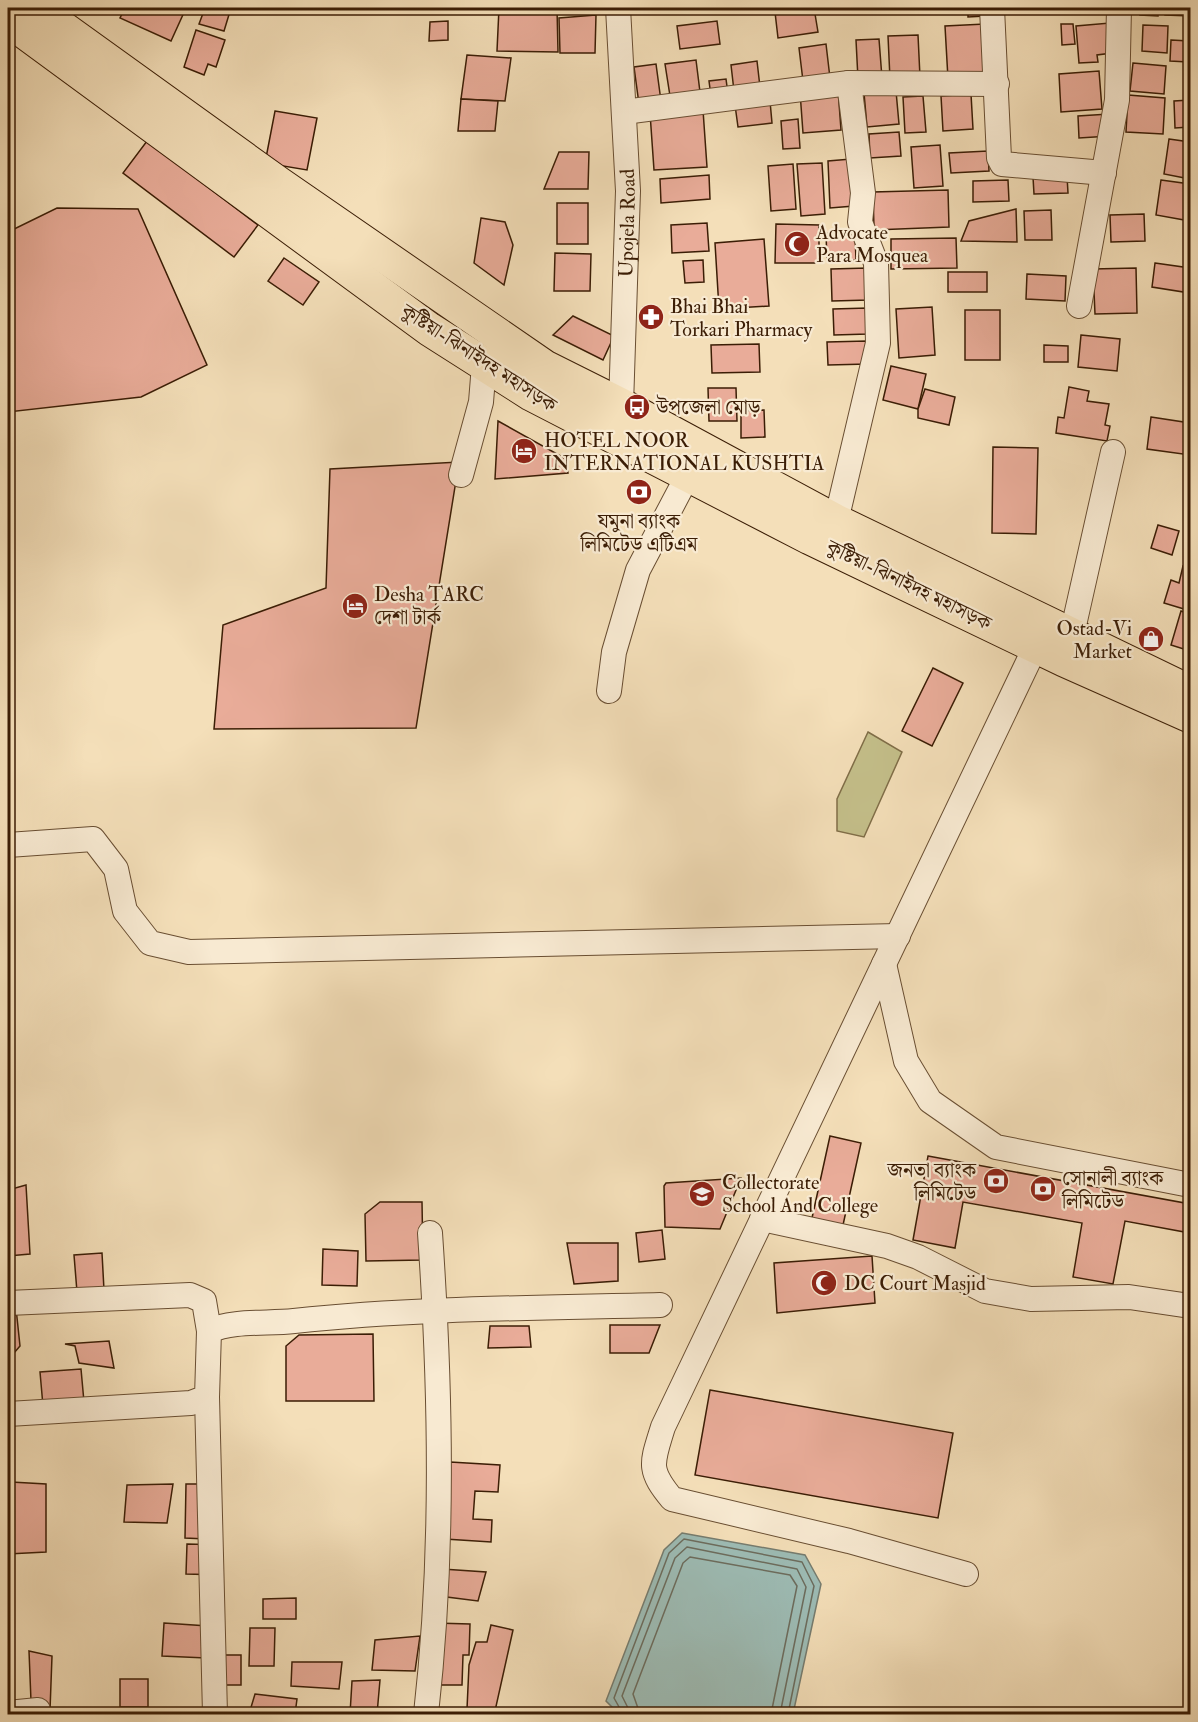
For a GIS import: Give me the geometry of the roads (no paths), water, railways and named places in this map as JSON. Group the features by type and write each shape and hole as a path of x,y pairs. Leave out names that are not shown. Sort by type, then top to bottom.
{"highway":[{"name":"কুষ্টিয়া-ঝিনাইদহ মহাসড়ক","path":"35,8 129,92 429,329 531,394 608,436 688,474 810,538 1191,692"},
{"name":"কুষ্টিয়া-ঝিনাইদহ মহাসড়ক","path":"8,20 278,183 545,367 621,405 1051,634 1191,716"}],"street":[{"name":"Upojela Road","path":"608,436 621,405 628,191 618,8"},
{"path":"992,8 999,158 1002,164 1104,173"},
{"path":"1079,306 1117,100 1119,8"},
{"path":"624,112 849,82 997,84"},
{"path":"836,521 878,343 876,263 860,222 863,193 849,82"},
{"path":"461,475 481,402 484,365"},
{"path":"966,1574 849,1541 672,1499 656,1480 653,1457 663,1427 884,964 1051,634 1113,452"},
{"path":"609,691 614,652 638,570 688,474"},
{"path":"8,845 93,839 116,869 125,911 150,943 189,952 898,936"},
{"path":"884,964 906,1060 930,1101 996,1147 1191,1185"},
{"path":"762,1219 886,1246 918,1257 985,1291 1031,1299 1129,1297 1191,1306"},
{"path":"426,1714 431,1667 440,1489 435,1311 429,1233"},
{"path":"8,1303 190,1295 204,1301 209,1331 207,1397 215,1714"},
{"path":"209,1331 222,1325 372,1313 660,1305"},
{"path":"8,1414 190,1403 207,1397"},
{"path":"8,1713 38,1710"}],"water":[{"path":"682,1533 805,1555 821,1584 793,1714 619,1714 606,1701 664,1550"}],"place":[{"name":"Advocate Para Mosquea","path":"797,244"},
{"name":"Bhai Bhai Torkari Pharmacy","path":"651,317"},
{"name":"উপজেলা মোড়","path":"637,407"},
{"name":"HOTEL NOOR INTERNATIONAL KUSHTIA","path":"524,451"},
{"name":"যমুনা ব্যাংক লিমিটেড এটিএম","path":"639,492"},
{"name":"Desha TARC দেশা টার্ক","path":"355,606"},
{"name":"Ostad-Vi Market","path":"1151,639"},
{"name":"জনতা ব্যাংক লিমিটেড","path":"996,1181"},
{"name":"সোনালী ব্যাংক লিমিটেড","path":"1043,1189"},
{"name":"Collectorate School And College","path":"702,1194"},
{"name":"DC Court Masjid","path":"824,1283"}]}
